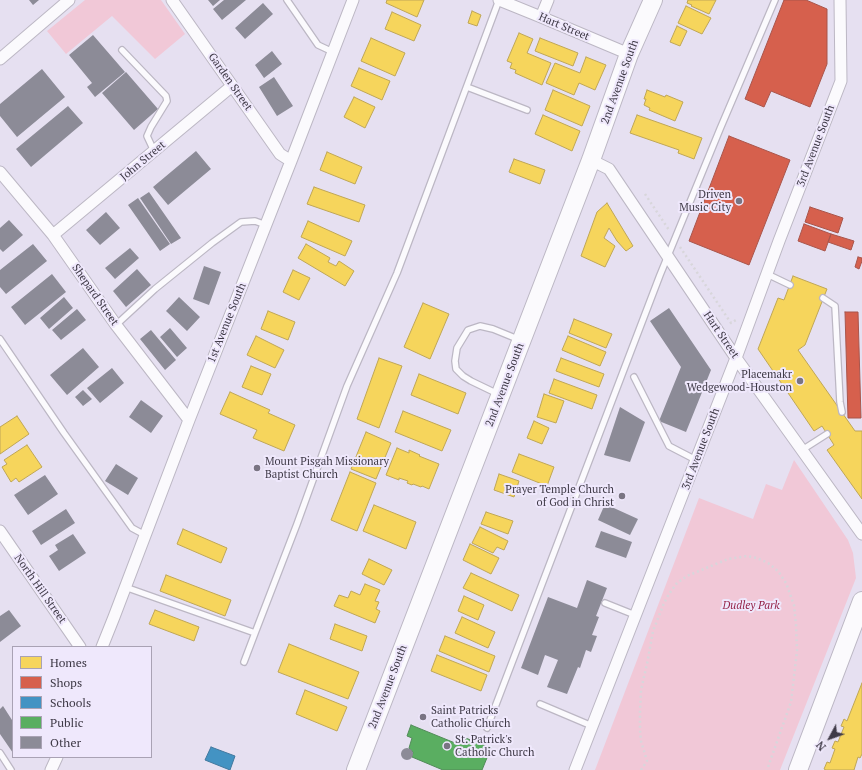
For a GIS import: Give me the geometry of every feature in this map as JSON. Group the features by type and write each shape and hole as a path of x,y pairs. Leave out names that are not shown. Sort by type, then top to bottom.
{"main road":[{"name":"2nd Avenue South","path":"356,770 522,341 591,160 629,54 653,0"},
{"path":"798,770 862,601"}],"street":[{"path":"0,59 68,0"},
{"name":"Garden Street","path":"172,0 280,154 292,161"},
{"name":"1st Avenue South","path":"102,646 189,420 292,161 353,0"},
{"name":"Hart Street","path":"499,0 514,3 541,17 629,54"},
{"path":"541,17 548,0"},
{"name":"3rd Avenue South","path":"575,770 736,358 841,81 840,0"},
{"name":"John Street","path":"53,235 232,86"},
{"name":"Hart Street","path":"591,160 609,169 736,358 862,534"},
{"name":"Shepard Street","path":"0,172 53,235 116,325 189,420"},
{"name":"North Hill Street","path":"0,531 79,646"},
{"path":"52,770 57,758"}],"lane":[{"path":"287,0 318,46 333,52"},
{"path":"244,662 297,524 347,386 397,272 499,0"},
{"path":"487,728 658,281 775,0"},
{"path":"122,50 166,96 167,101 151,127 148,136 154,151"},
{"path":"467,87 527,110"},
{"path":"116,325 155,289 212,243 241,222 255,221 266,225"},
{"path":"767,274 790,284"},
{"path":"823,298 835,306 840,402 842,412"},
{"path":"501,395 470,381 456,369 455,361 457,348 468,330 480,326 493,329 522,341"},
{"path":"0,339 64,434 132,528 145,535"},
{"path":"634,377 668,446 696,460"},
{"path":"802,450 827,434"},
{"path":"125,586 255,633"},
{"path":"605,603 635,615"},
{"path":"540,704 592,726"},
{"path":"0,753 11,770"}],"path":[{"path":"645,194 731,323"},
{"path":"641,770 647,761 641,741 640,730 641,690 653,631 664,603 677,583 687,576 728,559 747,556 757,558 778,570 786,583 794,605 796,625 797,651 790,702 767,770"}],"green space":[{"path":"85,0 161,0 185,34 155,59 112,16 66,54 47,31"},
{"name":"Dudley Park","path":"794,460 848,540 853,553 856,578 780,770 595,770 699,498 753,519 766,484 782,490"}],"building: Homes":[{"path":"387,0 424,0 417,17 386,3"},
{"path":"688,0 716,0 709,14 691,6 692,5 687,3"},
{"path":"686,6 711,18 702,34 678,23"},
{"path":"472,11 481,15 477,26 468,23"},
{"path":"392,12 421,25 414,41 385,29"},
{"path":"677,26 687,31 680,46 670,42"},
{"path":"519,33 533,39 527,53 551,63 542,85 515,73 516,70 510,68 512,63 507,61"},
{"path":"371,38 405,53 395,76 361,61"},
{"path":"540,38 578,53 573,66 535,51"},
{"path":"586,57 606,65 595,90 579,83 574,95 546,83 555,63 580,73"},
{"path":"359,68 390,81 382,100 351,86"},
{"path":"553,90 590,106 582,126 545,110"},
{"path":"647,90 665,97 666,95 683,102 675,121 649,110 650,108 644,105"},
{"path":"354,97 375,107 365,128 344,117"},
{"path":"543,115 580,131 572,151 535,134"},
{"path":"637,115 702,138 694,159 678,153 679,150 630,133"},
{"path":"327,152 362,167 355,184 320,170"},
{"path":"514,159 545,170 540,184 509,172"},
{"path":"314,187 365,205 359,222 307,204"},
{"path":"607,203 633,246 626,251 617,241 609,228 604,238 615,246 605,267 581,256 597,212"},
{"path":"308,221 352,241 345,256 301,237"},
{"path":"306,244 330,258 328,262 336,266 339,261 354,271 345,286 298,258"},
{"path":"293,270 310,278 299,300 283,292"},
{"name":"Placemakr Wedgewood-Houston","path":"793,276 827,289 805,345 798,350 855,431 862,431 862,499 827,450 834,445 822,426 814,431 758,349 778,298 784,300"},
{"path":"423,303 449,314 430,359 404,347"},
{"path":"268,311 295,322 288,340 261,329"},
{"path":"574,319 612,334 606,348 569,333"},
{"path":"256,336 284,350 275,368 247,355"},
{"path":"568,336 606,352 600,366 562,350"},
{"path":"379,358 402,366 379,428 357,419"},
{"path":"561,358 604,374 599,387 556,371"},
{"path":"251,366 271,374 262,395 242,387"},
{"path":"419,374 466,393 458,414 411,395"},
{"path":"554,379 597,395 592,409 549,393"},
{"path":"230,392 270,410 268,413 295,425 284,451 253,438 257,430 220,414"},
{"path":"544,394 564,401 556,423 537,417"},
{"path":"403,411 451,430 442,451 395,432"},
{"path":"17,416 29,434 0,454 0,427"},
{"path":"534,421 549,428 542,444 527,438"},
{"path":"366,432 391,443 376,479 351,469"},
{"path":"27,445 42,467 19,482 16,478 11,482 2,467 7,464 4,460"},
{"path":"397,448 409,453 409,450 420,455 419,456 439,464 429,489 422,486 412,485 407,483 408,481 399,478 399,480 386,475"},
{"path":"519,454 554,467 547,486 512,472"},
{"path":"350,472 376,483 357,531 331,520"},
{"path":"499,474 519,481 514,497 494,490"},
{"path":"374,505 416,522 406,549 363,531"},
{"path":"486,512 513,521 508,534 481,524"},
{"path":"480,527 508,541 504,550 497,547 493,553 472,543"},
{"path":"183,529 227,548 221,563 177,544"},
{"path":"470,544 499,558 491,574 463,560"},
{"path":"369,559 392,570 384,585 362,574"},
{"path":"471,573 519,595 512,611 463,588"},
{"path":"166,575 231,600 225,616 160,591"},
{"path":"365,584 380,590 375,601 379,602 376,609 380,611 375,623 334,606 339,595 348,598 351,591 360,595"},
{"path":"464,596 484,605 478,620 458,611"},
{"path":"155,610 199,627 194,641 149,624"},
{"path":"462,617 495,632 488,648 455,633"},
{"path":"335,624 367,636 362,651 330,639"},
{"path":"445,636 495,656 489,672 439,651"},
{"path":"289,644 359,672 348,699 278,672"},
{"path":"437,655 487,675 481,691 431,671"},
{"path":"862,683 862,754 860,758 858,757 854,770 826,770 824,769 827,762 830,763 835,749 832,748 835,741 838,742 844,727 841,726 844,719 847,721"},
{"path":"305,690 347,707 337,731 296,714"}],"building: Shops":[{"path":"784,0 806,0 827,9 827,64 810,107 771,91 764,107 745,99"},
{"name":"Driven Music City","path":"729,136 790,160 749,265 689,241"},
{"path":"810,207 843,218 838,233 805,222"},
{"path":"804,224 831,234 825,251 798,241"},
{"path":"831,234 854,241 851,250 828,242"},
{"path":"858,257 862,258 859,269 855,267"},
{"path":"845,312 858,312 861,418 848,418"}],"building: Schools":[{"path":"211,747 235,756 230,770 205,760"}],"building: Public":[{"name":"St. Patrick's Catholic Church","path":"411,725 455,743 458,735 491,748 482,770 443,770 412,757 413,752 409,748 412,738 407,736"}],"building: Other":[{"path":"29,0 39,0 33,5"},
{"path":"208,0 220,0 213,6"},
{"path":"224,0 246,0 222,20 213,9"},
{"path":"263,3 273,14 245,39 235,28"},
{"path":"93,35 125,72 95,97 87,87 92,83 69,55"},
{"path":"272,51 282,64 264,78 255,65"},
{"path":"42,69 65,97 17,137 0,116 0,104"},
{"path":"126,72 158,109 134,130 102,93"},
{"path":"274,77 293,106 277,116 259,87"},
{"path":"68,106 83,123 31,167 16,149"},
{"path":"196,151 211,169 168,205 153,187"},
{"path":"149,192 181,238 171,244 140,198"},
{"path":"138,198 170,244 160,251 128,205"},
{"path":"106,212 120,228 100,245 86,230"},
{"path":"9,220 23,235 3,252 0,249 0,228"},
{"path":"33,244 47,261 6,294 0,287 0,270"},
{"path":"130,248 139,258 115,279 105,268"},
{"path":"204,266 221,272 209,305 193,299"},
{"path":"137,269 151,285 126,307 113,291"},
{"path":"52,274 66,292 25,325 11,307"},
{"path":"64,297 73,308 49,329 40,318"},
{"path":"179,297 200,317 187,331 166,311"},
{"path":"669,308 711,370 686,432 659,421 681,367 650,321"},
{"path":"77,309 86,320 61,340 52,330"},
{"path":"170,328 187,348 177,357 160,337"},
{"path":"151,330 176,360 165,370 140,339"},
{"path":"83,348 99,367 67,395 50,375"},
{"path":"112,368 124,383 100,403 87,388"},
{"path":"83,390 92,399 83,406 75,397"},
{"path":"141,400 163,416 151,433 129,417"},
{"path":"620,407 645,422 630,462 604,455"},
{"path":"116,464 138,478 128,495 105,481"},
{"path":"45,475 58,494 28,515 14,495"},
{"path":"605,504 638,519 630,535 598,520"},
{"path":"66,509 75,523 41,545 32,531"},
{"path":"601,531 632,542 626,558 595,547"},
{"path":"73,534 86,553 59,571 49,556 58,550 55,545"},
{"path":"587,580 607,588 596,616 599,617 592,635 597,636 591,652 586,650 580,668 578,667 567,694 547,687 558,660 545,655 538,675 521,668 548,597 577,608"},
{"path":"9,610 21,626 0,642 0,616"},
{"path":"3,706 12,720 12,752 0,734 0,709"},
{"path":"407,748 411,750 413,754 411,758 407,760 403,758 401,754 403,750"}],"place":[{"name":"Driven Music City","path":"739,201"},
{"name":"Placemakr Wedgewood-Houston","path":"800,381"},
{"name":"Mount Pisgah Missionary Baptist Church","path":"257,468"},
{"name":"Prayer Temple Church of God in Christ","path":"622,496"},
{"name":"Saint Patricks Catholic Church","path":"423,717"},
{"name":"St. Patrick's Catholic Church","path":"447,746"}]}
